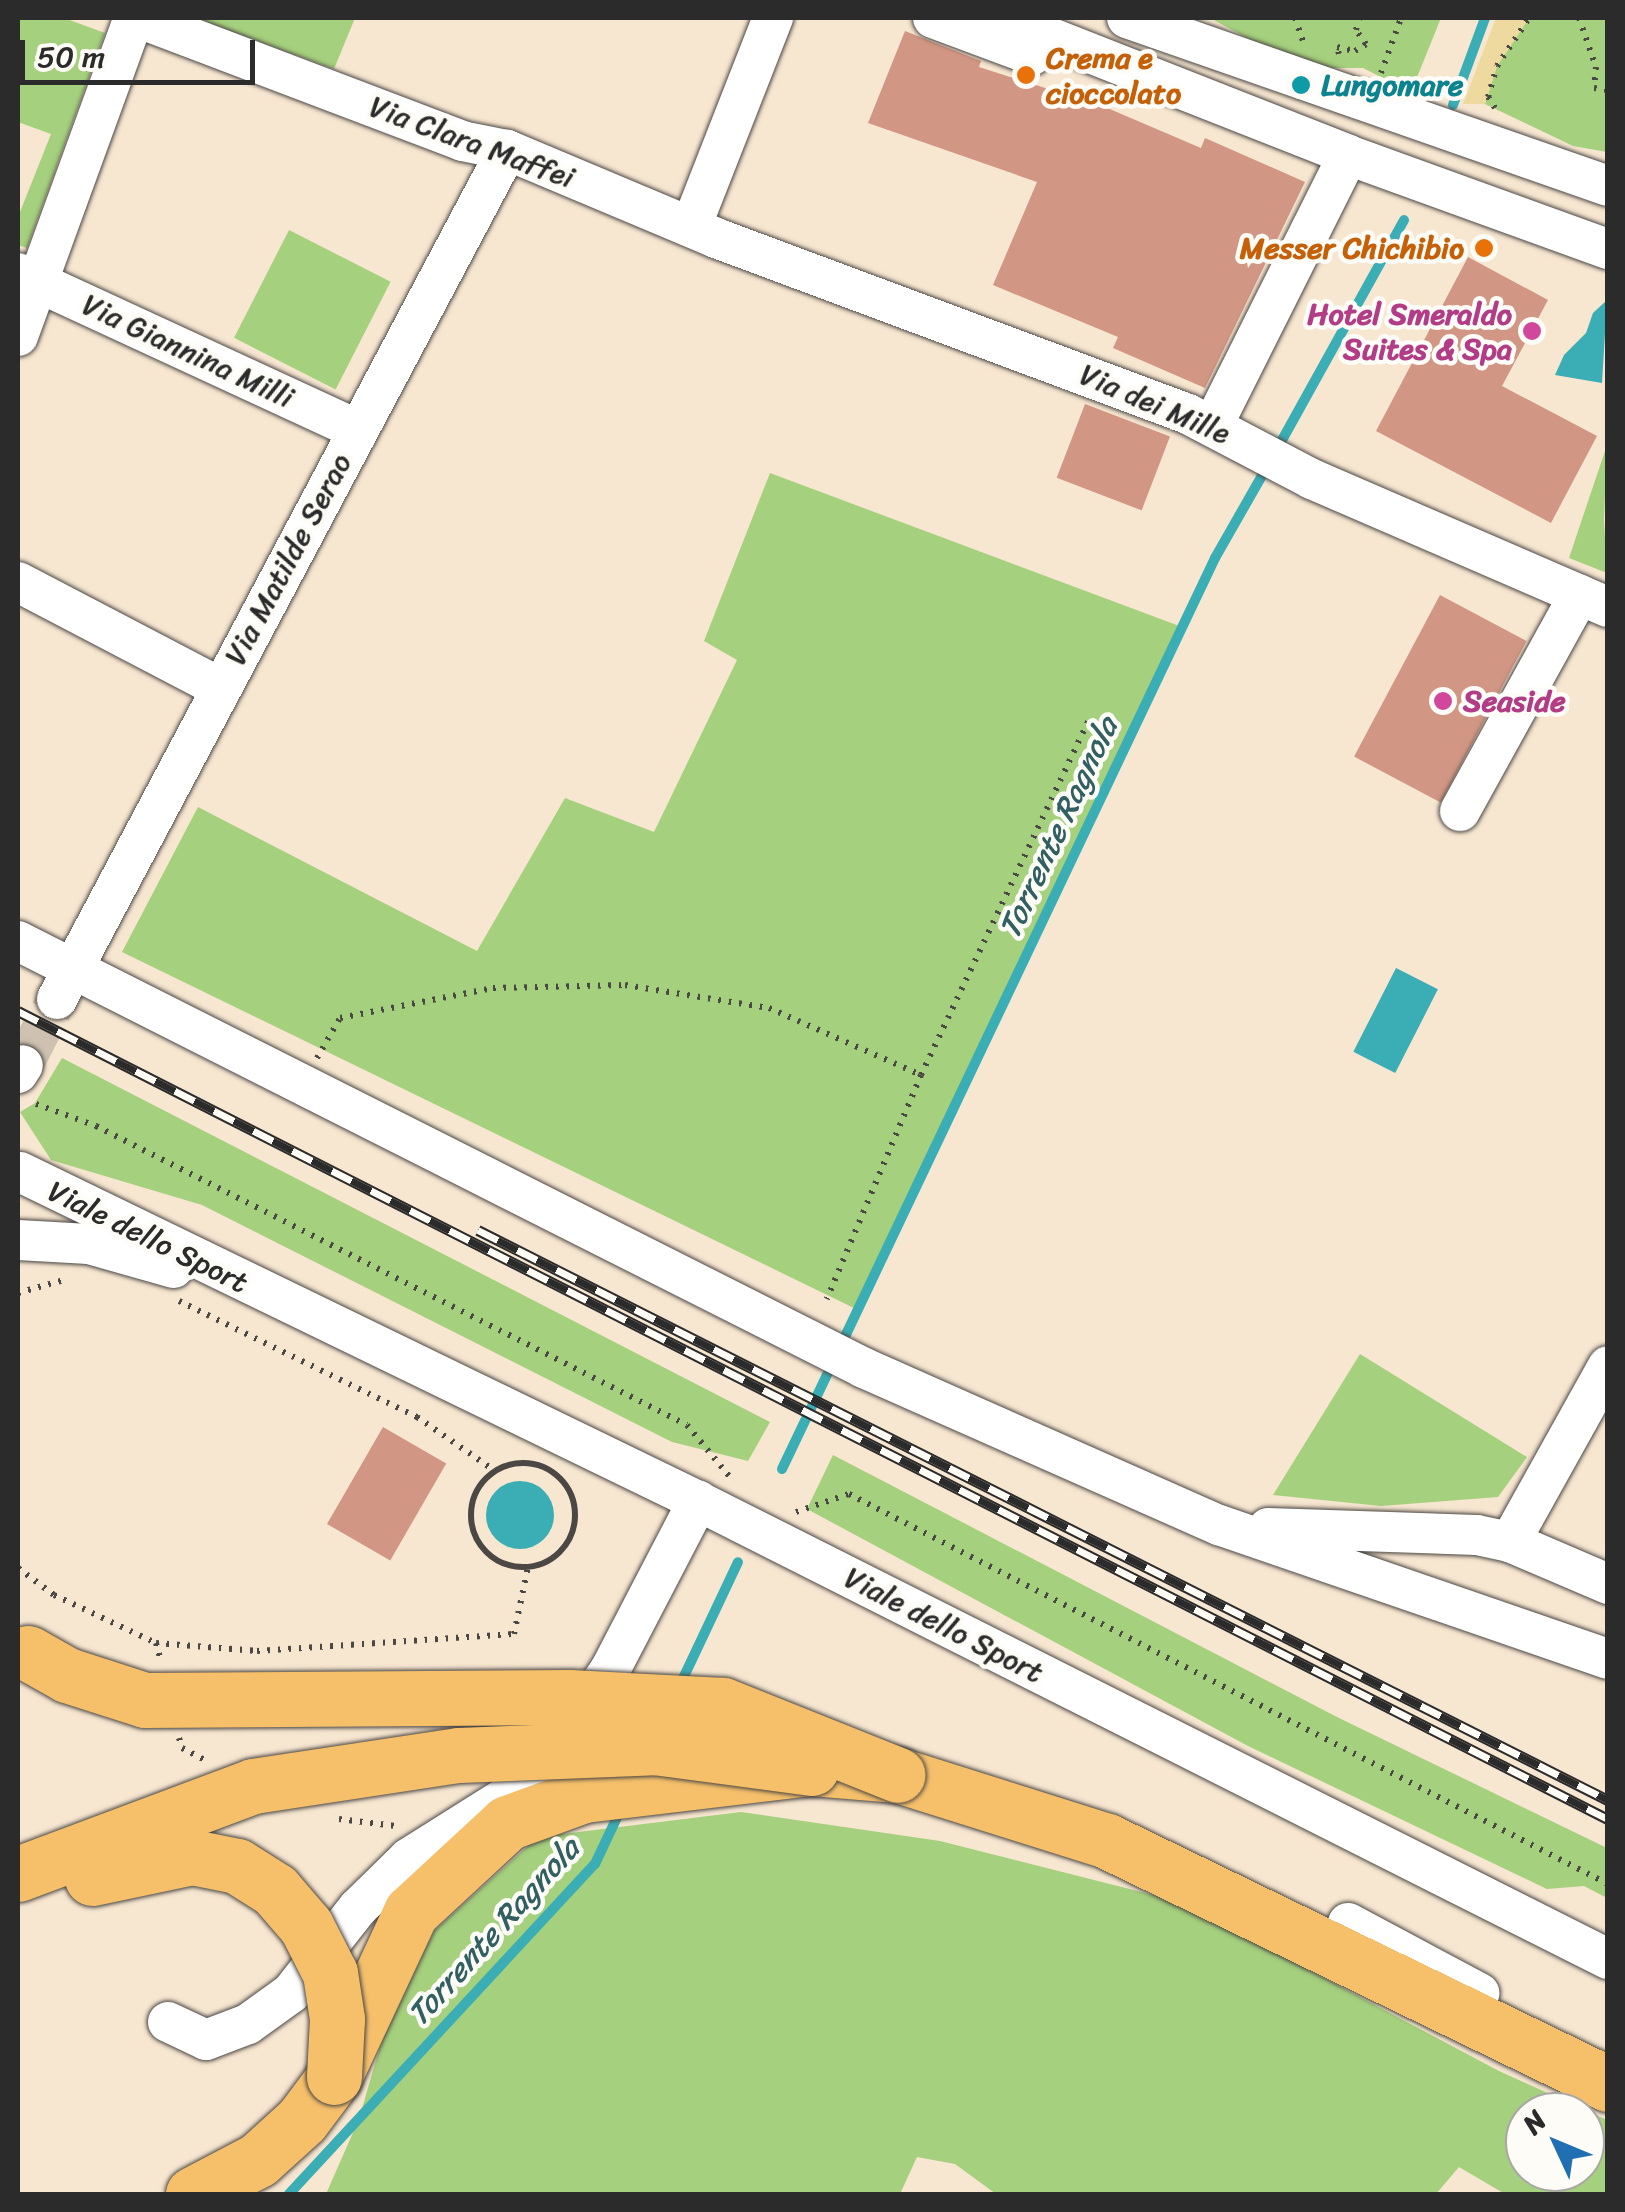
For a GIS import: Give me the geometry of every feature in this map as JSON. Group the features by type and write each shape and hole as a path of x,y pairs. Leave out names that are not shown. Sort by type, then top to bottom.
{"highway":[{"path":"23,1649 67,1675 145,1700 569,1697 724,1705 898,1775 1107,1841 1608,2084"},
{"path":"18,1874 253,1786 440,1757 654,1747 898,1775"},
{"path":"193,2194 258,2160 302,2120 334,2078 411,1912 507,1824 584,1794 812,1768"},
{"path":"18,1903 154,1861 192,1857 237,1866 275,1890 306,1926 330,1974 337,2019 334,2078"}],"street":[{"name":"Via Clara Maffei","path":"136,18 462,141 507,150 691,227"},
{"path":"18,336 28,278 136,18"},
{"path":"691,227 772,18"},
{"path":"933,18 1330,158 1608,249"},
{"path":"1001,18 1330,158"},
{"path":"1126,18 1366,88 1403,118 1608,186"},
{"name":"Via Matilde Serao","path":"65,984 219,686 507,150"},
{"path":"1225,431 1330,158"},
{"name":"Via dei Mille","path":"691,227 1225,431 1312,479 1593,601"},
{"name":"Via Giannina Milli","path":"28,278 358,430"},
{"path":"18,582 219,686"},
{"path":"1460,811 1593,601"},
{"path":"18,941 65,984 302,1085 864,1368 1218,1525 1608,1659"},
{"path":"18,1216 19,1170"},
{"name":"Viale dello Sport","path":"19,1170 276,1301 698,1500 1608,1959"},
{"name":"Viale dello Sport","path":"18,1240 88,1244 276,1301"},
{"path":"1510,1542 1608,1366"},
{"path":"168,2022 206,2040 248,2024 292,1993 358,1908 409,1858 536,1778 610,1670 698,1500"},
{"path":"1218,1525 1476,1535 1510,1542 1608,1584"},
{"path":"1348,1923 1608,2059"}],"path":[{"path":"1359,18 1362,50 1338,47 1363,68 1366,88"},
{"path":"1366,88 1400,18"},
{"path":"1500,111 1488,98 1492,82 1529,18"},
{"path":"1579,18 1596,67 1594,88 1608,90"},
{"path":"827,1299 922,1075 1090,714"},
{"path":"302,1085 340,1018 493,988 625,984 769,1008 922,1075"},
{"path":"19,1078 96,1126 687,1425 735,1484"},
{"path":"18,1293 69,1279"},
{"path":"160,1297 239,1326 416,1417 495,1471"},
{"path":"510,1464 544,1467 569,1490 574,1523 569,1539 558,1553 528,1567 494,1559 473,1532 474,1498 495,1471 510,1464"},
{"path":"779,1506 794,1513 850,1494 1608,1884"},
{"path":"156,1644 257,1652 514,1634 528,1567"}],"green space":[{"path":"18,18 64,18 105,33 27,248 18,245 18,217 51,134 18,122"},
{"path":"194,18 355,18 334,69"},
{"path":"1210,18 1441,18 1411,92 1363,68 1319,68 1275,53"},
{"path":"1529,18 1607,18 1607,152 1573,146 1485,104 1497,66"},
{"path":"289,230 391,282 336,390 234,338"},
{"path":"1607,445 1604,520 1607,573 1569,558"},
{"path":"770,473 1182,627 858,1310 122,952 198,807 477,951 565,798 654,832 737,660 704,641"},
{"path":"62,1058 770,1422 748,1461 672,1442 202,1205 51,1160 20,1112 35,1103"},
{"path":"1360,1354 1527,1457 1498,1497 1381,1506 1273,1495"},
{"path":"833,1455 1339,1718 1607,1848 1607,1898 1584,1886 1547,1889 1248,1746 807,1509"},
{"path":"741,1812 940,1841 1181,1902 1545,2092 1505,2092 1505,2192 1605,2192 1607,2120 1607,2194 1505,2194 1459,2167 1436,2194 996,2194 955,2164 917,2157 900,2194 326,2194 359,2119 381,2043 434,1931 538,1837"}],"sand":[{"path":"1496,18 1529,18 1497,66 1485,104 1463,104"}],"water":[{"path":"1607,300 1602,383 1555,375 1564,355 1586,333 1593,313"},
{"path":"1396,968 1438,989 1395,1073 1353,1052"},
{"path":"520,1481 533,1483 544,1491 552,1502 552,1528 544,1539 533,1547 520,1549 507,1547 496,1539 488,1528 486,1515 488,1502 496,1491 507,1483"}],"building":[{"path":"905,31 981,61 979,67 1105,107 1201,148 1205,138 1305,182 1205,388 1113,348 1118,337 993,285 1037,182 868,123"},
{"path":"1468,257 1548,300 1502,386 1597,436 1551,523 1376,431"},
{"path":"1085,404 1170,437 1142,510 1057,478"},
{"name":"Seaside","path":"1440,595 1527,641 1441,803 1354,757"},
{"path":"383,1427 446,1464 390,1560 327,1524"}],"waterway":[{"name":"Torrente Ragnola","path":"1453,105 1485,18"},
{"name":"Torrente Ragnola","path":"1276,451 1404,220"},
{"name":"Torrente Ragnola","path":"841,1345 1215,558 1268,465"},
{"name":"Torrente Ragnola","path":"782,1469 834,1360"},
{"name":"Torrente Ragnola","path":"679,1687 738,1562"},
{"name":"Torrente Ragnola","path":"289,2194 595,1864 620,1811"}],"tunnel":[{"path":"23,1065 57,999"}],"railway":[{"path":"18,1011 1608,1819"},
{"path":"478,1230 1608,1800"}],"place":[{"name":"Crema e cioccolato","path":"1026,75"},
{"name":"Lungomare","path":"1301,85"},
{"name":"Messer Chichibio","path":"1484,248"},
{"name":"Hotel Smeraldo Suites & Spa","path":"1532,331"},
{"name":"Seaside","path":"1443,701"}]}
